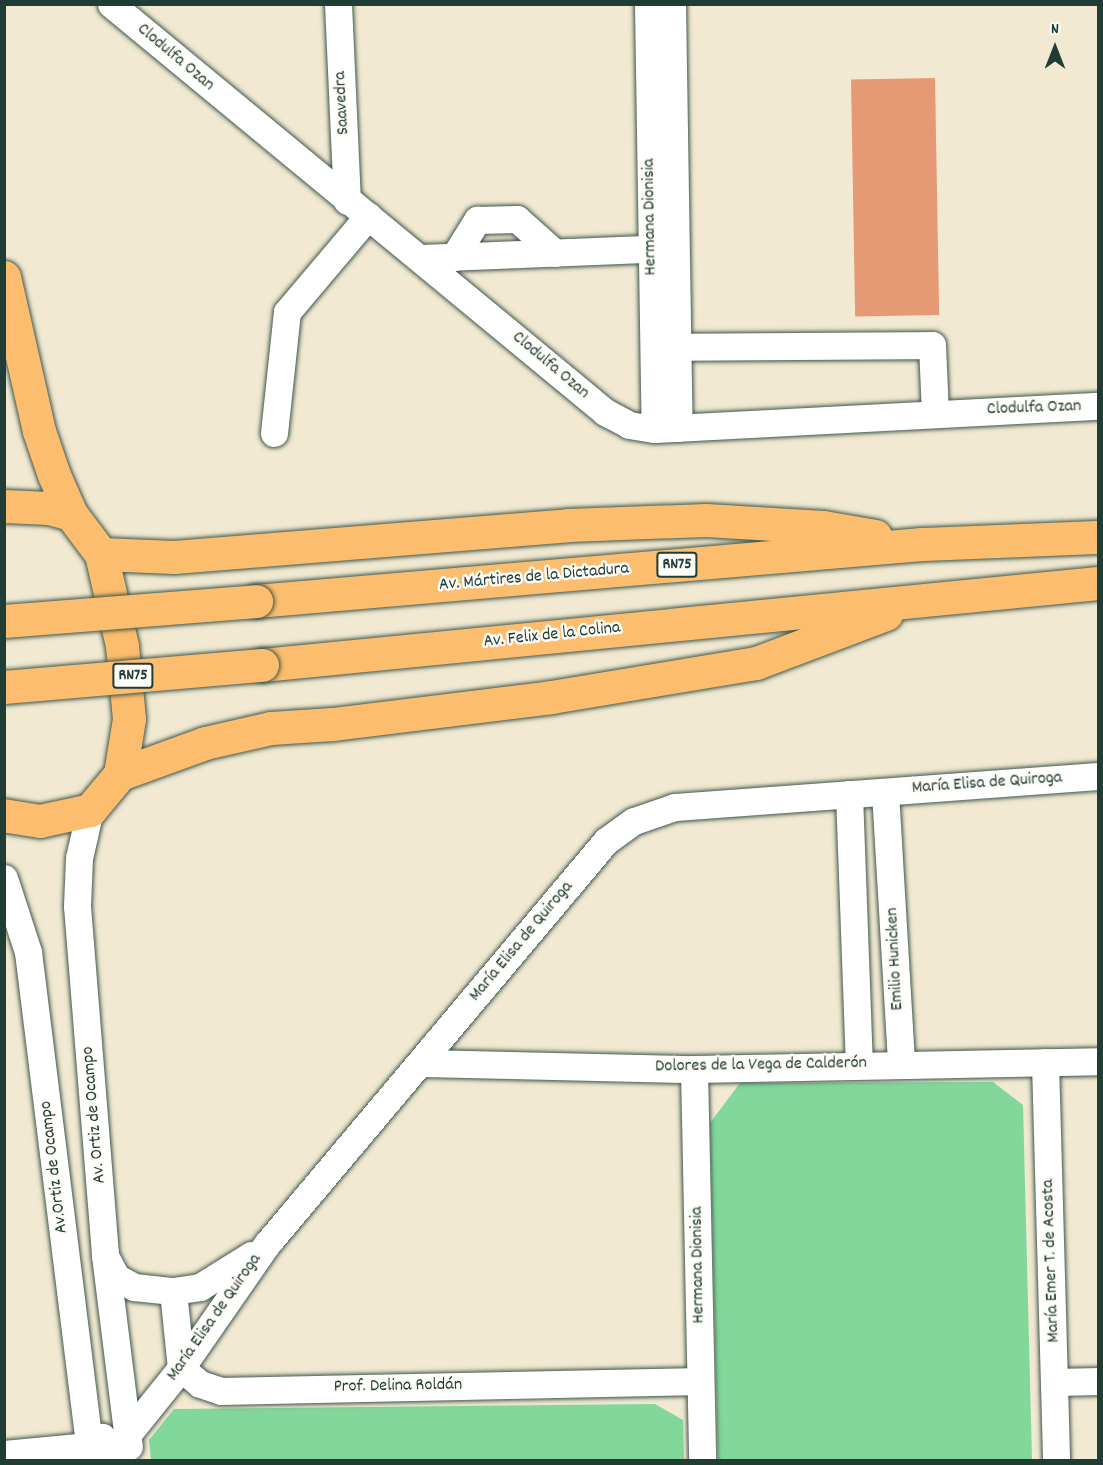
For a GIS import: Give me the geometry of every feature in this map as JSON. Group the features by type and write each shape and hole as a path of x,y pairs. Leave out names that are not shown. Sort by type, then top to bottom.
{"main road":[{"path":"4,277 39,431 71,514 101,554 122,646 129,719 120,774"},
{"path":"4,506 49,508 71,514"},
{"path":"101,554 174,557 568,525 706,520 823,527 922,544"},
{"name":"Av. Mártires de la Dictadura","path":"4,621 922,544 1098,537"},
{"name":"Av. Felix de la Colina","path":"4,687 262,665 1098,583"},
{"path":"4,815 40,821 90,810 120,774 206,743 271,728 332,724 551,697 756,663 928,598"}],"street":[{"name":"Clodulfa Ozan","path":"111,4 357,208 422,258 605,412 629,425 667,429 1098,406"},
{"name":"Saavedra","path":"338,4 357,208"},
{"name":"Hermana Dionisia","path":"648,4 663,249 667,429"},
{"name":"Hermana Dionisia","path":"663,249 672,4"},
{"path":"274,433 287,312 357,208"},
{"path":"454,257 477,220 517,219 555,253"},
{"path":"422,258 663,249"},
{"path":"665,347 932,345 935,413"},
{"name":"María Elisa de Quiroga","path":"95,1456 128,1440 267,1244 423,1063 606,841 634,821 675,807 1098,776"},
{"name":"Emilio Hunicken","path":"885,792 901,1064"},
{"path":"849,794 859,1065"},
{"name":"Av. Ortiz de Ocampo","path":"90,810 79,858 77,906 105,1255 128,1440"},
{"path":"852,856 890,854"},
{"name":"Av.Ortiz de Ocampo","path":"4,878 28,952 95,1456"},
{"name":"Dolores de la Vega de Calderón","path":"423,1063 694,1069 1098,1061"},
{"name":"María Emer T. de Acosta","path":"1045,1062 1056,1382 1056,1461"},
{"name":"Hermana Dionisia","path":"694,1069 702,1461"},
{"path":"105,1255 116,1277 134,1287 173,1291 200,1287 267,1244"},
{"path":"173,1291 181,1368"},
{"name":"Prof. Delina Roldán","path":"181,1368 200,1384 221,1391 700,1381"},
{"path":"1056,1382 1098,1381"},
{"path":"4,1454 95,1456"}],"green space":[{"path":"993,1082 1023,1105 1032,1460 718,1460 710,1123 740,1083"},
{"path":"655,1404 683,1420 684,1460 151,1460 149,1440 174,1409"}],"building":[{"path":"935,78 939,315 855,316 851,79"}]}
